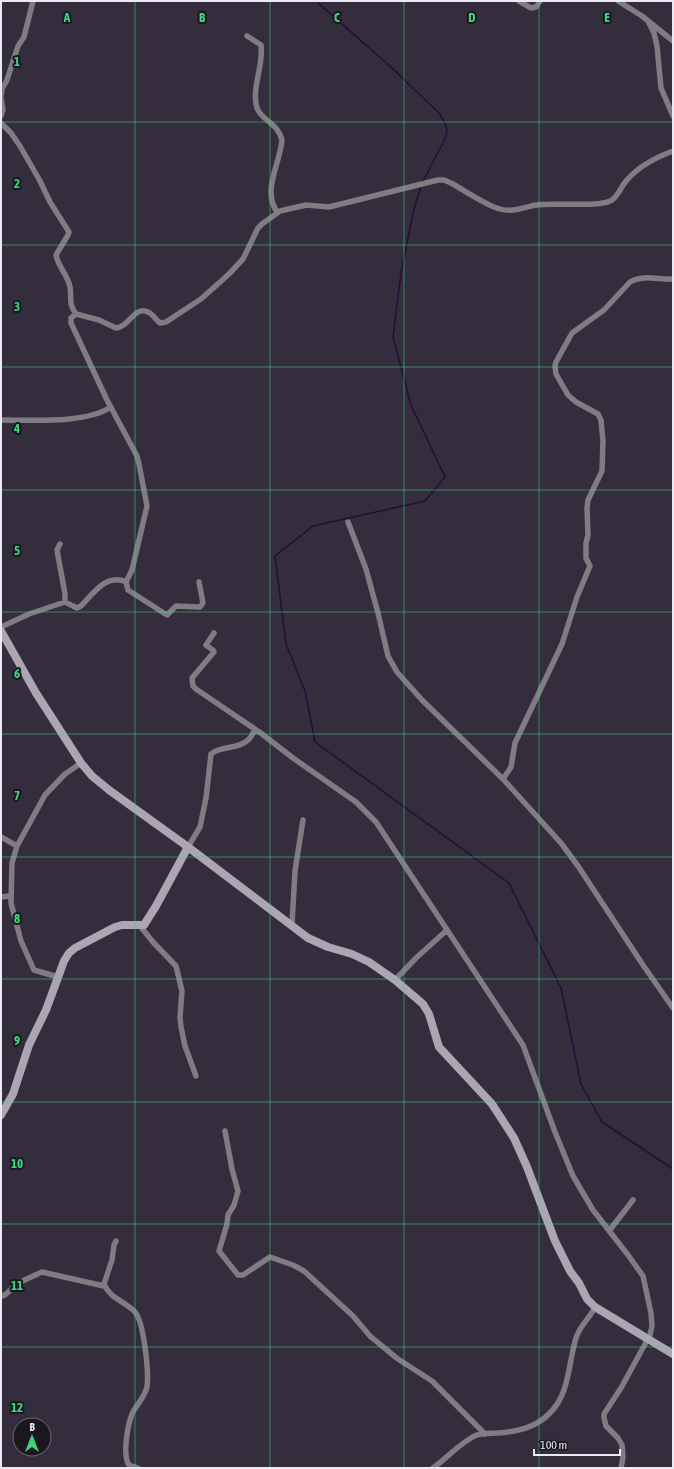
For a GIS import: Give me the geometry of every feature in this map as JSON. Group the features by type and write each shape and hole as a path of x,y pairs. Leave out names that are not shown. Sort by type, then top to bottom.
{"street":[{"path":"1,116 3,110 2,89 7,80 18,46 24,37 33,1"},
{"path":"519,1 531,8 536,7 540,1"},
{"path":"618,1 648,21 673,41"},
{"path":"648,21 654,33 657,46 661,88 673,116"},
{"path":"247,36 261,45 256,91 257,107 261,116 268,120 280,132 282,140 271,194 273,205 278,212"},
{"path":"1,123 11,132 20,146 50,202 69,232 56,255 59,266 70,287 71,307 76,314 99,320 116,328 122,326 138,312 144,310 151,314 160,323 166,322 201,299 230,274 243,259 258,228 278,212 287,209 306,205 329,207 413,186 444,180 502,210 546,203 580,204 609,202 615,197 631,175 646,164 673,151"},
{"path":"503,779 512,764 515,743 560,649 577,597 590,566 586,558 586,543 588,535 586,508 588,500 601,474 603,465 602,427 600,417 596,413 576,402 568,395 556,374 554,366 572,333 604,310 630,282 635,279 645,278 673,279"},
{"path":"76,314 71,318 71,323 140,464 147,502 144,524 132,570 126,582 128,590 167,615 176,606 200,607 203,603 199,582"},
{"path":"1,420 26,421 83,418 111,407"},
{"path":"348,522 366,569 388,656 397,672 422,700 503,779 570,854 673,1008"},
{"path":"60,544 57,550 65,594 64,602"},
{"path":"1,627 29,614 64,602 79,607 103,583 110,580 124,580 126,582"},
{"path":"1,631 36,692 81,763 92,776 312,939 328,947 362,958 395,980 423,1004 429,1014 439,1046 492,1104 517,1144 555,1241 564,1260 587,1299 595,1307 649,1338 673,1354"},
{"path":"214,633 206,644 214,652 192,678 193,686 196,690 255,729 356,802 368,812 386,835 523,1045 554,1132 572,1176 592,1210 643,1276 651,1313 652,1326 649,1338 621,1388 604,1414 606,1426 618,1438 622,1446 623,1457 621,1468"},
{"path":"1,1115 13,1094 29,1045 46,1010 64,961 69,953 75,948 115,927 122,925 144,925 150,918 200,827 206,798 211,754 221,748 248,741 255,729"},
{"path":"58,977 40,973 34,970 31,965 16,924 10,896 12,863 17,846 50,788 71,769 81,763"},
{"path":"292,924 295,871 303,820"},
{"path":"1,837 17,846"},
{"path":"1,897 10,896"},
{"path":"140,926 176,966 182,995 180,1017 181,1027 185,1046 196,1076"},
{"path":"395,980 416,958 447,930"},
{"path":"225,1131 232,1169 238,1191 234,1205 228,1215 227,1224 219,1251 238,1275 243,1275 270,1257 300,1268 353,1316 370,1336 398,1359 432,1381 485,1434"},
{"path":"609,1231 633,1200"},
{"path":"104,1286 104,1281 112,1260 116,1241"},
{"path":"1,1296 5,1295 18,1283 42,1272 104,1286 116,1300 136,1313 140,1323 147,1363 147,1387 132,1415 125,1455 129,1464 138,1468"},
{"path":"433,1468 470,1438 480,1434 519,1430 536,1424 548,1415 556,1407 566,1386 577,1336 581,1326 593,1312 595,1307"}],"waterway":[{"path":"316,1 393,69 439,113 445,123 447,131 445,139 422,183"},
{"path":"421,186 414,209 401,273 393,337 411,405 445,477 425,501 313,526 275,556 286,644 305,691 315,742 509,883 561,988 581,1084 602,1122 673,1169"}]}
